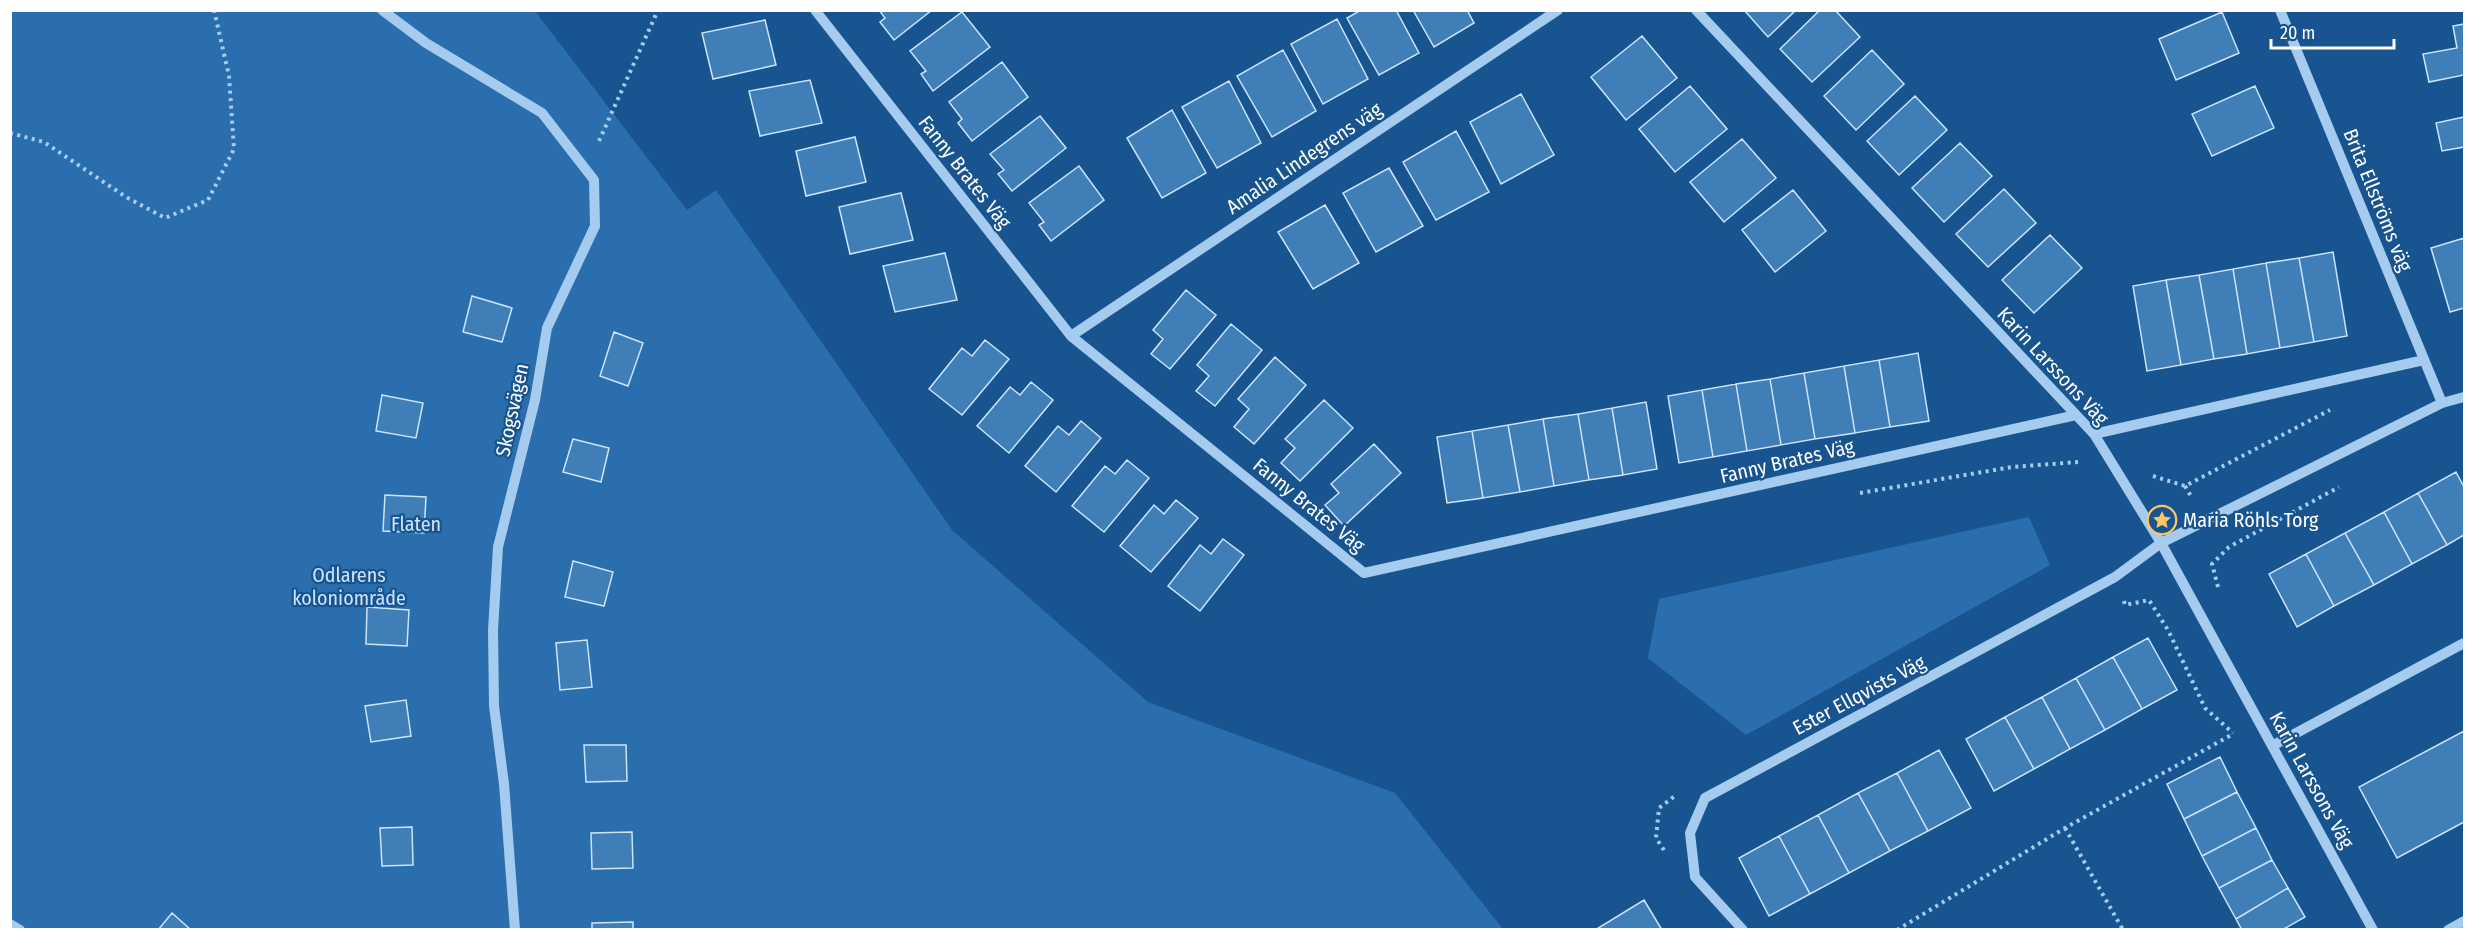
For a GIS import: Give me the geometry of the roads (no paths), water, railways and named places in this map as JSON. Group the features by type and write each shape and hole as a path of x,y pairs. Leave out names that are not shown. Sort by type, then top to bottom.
{"street":[{"name":"Skogsvägen","path":"382,10 426,43 542,113 594,180 595,226 547,328 535,400 498,548 494,630 494,706 504,784 515,930"},
{"name":"Fanny Brates Väg","path":"815,10 1071,336 1364,573 2076,415"},
{"name":"Amalia Lindegrens väg","path":"1071,336 1558,10"},
{"name":"Karin Larssons Väg","path":"1696,10 2094,434 2161,543 2373,930"},
{"name":"Brita Ellströms väg","path":"2280,10 2442,403"},
{"path":"2094,434 2424,360"},
{"path":"2161,543 2442,403 2464,397"},
{"name":"Ester Ellqvists Väg","path":"1743,930 1695,877 1690,833 1705,798 2115,577 2161,543"},
{"path":"2272,746 2464,643"},
{"path":"2448,930 2464,921"},
{"path":"10,924 20,930"}],"place":[{"name":"Maria Röhls Torg","path":"2162,520"}],"park label":[{"name":"Flaten","path":"416,524"},
{"name":"Odlarens koloniområde","path":"349,586"}]}
